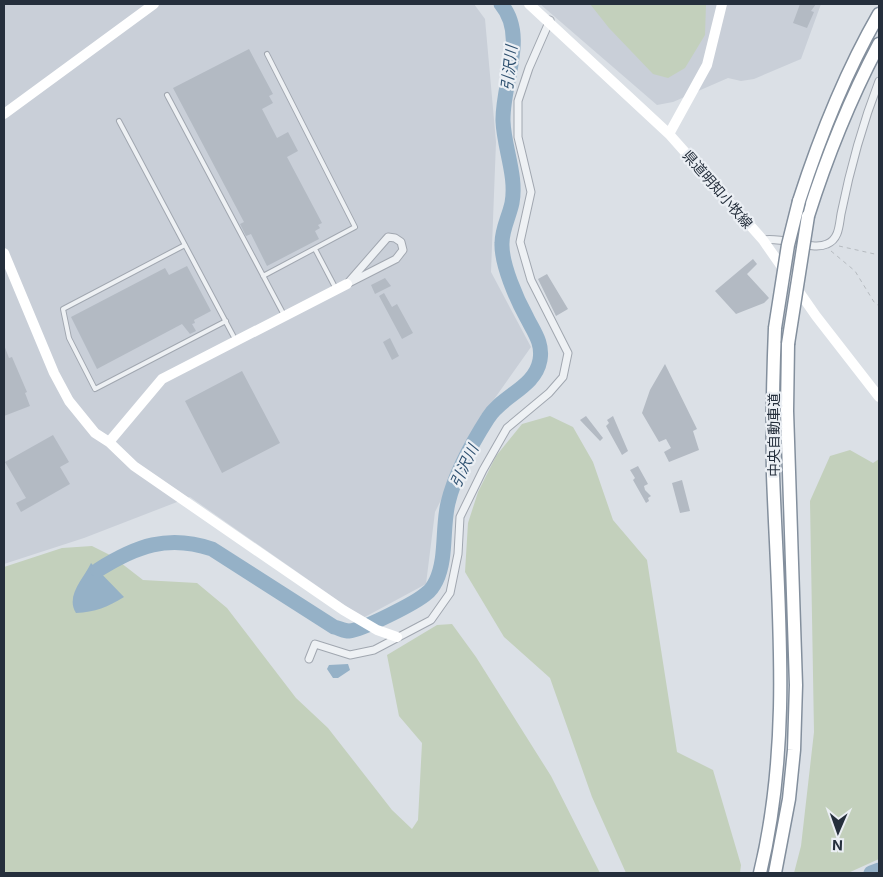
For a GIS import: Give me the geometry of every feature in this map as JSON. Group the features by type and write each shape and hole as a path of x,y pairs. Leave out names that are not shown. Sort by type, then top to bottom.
{"highway":[{"name":"中央自動車道","path":"760,873 775,798 780,749 782,693 772,420 775,328 788,244 799,202 831,110 860,48 879,14"},
{"name":"中央自動車道","path":"775,873 790,789 794,750 796,685 787,411 788,344 808,216 825,164 879,44"}],"street":[{"path":"4,114 154,4"},
{"name":"県道明知小牧線","path":"529,4 550,20 669,134 763,240 816,316 879,397"},
{"path":"669,134 706,65 716,33 722,4"},
{"path":"309,659 315,644 350,655 374,650 431,620 450,593 458,554 460,517 483,470 507,428 549,393 563,377 568,353 531,280 520,242 531,192 518,137 518,101 528,68 550,20"},
{"path":"763,240 773,238 820,246 828,244 837,236 850,166 879,81"},
{"path":"109,442 162,379 396,259 403,250 401,242 395,238 388,237 383,240 347,284"},
{"path":"4,254 54,373 69,401 95,433 109,442 134,466 343,610 377,630 397,637"}],"lane":[{"path":"263,276 355,227 267,54"},
{"path":"167,95 285,316"},
{"path":"119,122 236,341"},
{"path":"185,245 63,309 68,338 95,389 226,321"},
{"path":"315,249 336,289"}],"path":[{"path":"828,244 879,255"},
{"path":"820,246 830,251 855,271 874,302 879,306"}],"shaded area":[{"path":"4,4 474,4 485,19 496,142 491,272 531,347 485,412 435,512 426,584 363,618 190,497 84,538 4,564"},
{"path":"540,4 821,4 801,59 754,79 741,81 728,78 673,102 657,105"}],"green space":[{"path":"590,4 706,4 705,35 685,68 668,78 653,74 609,28"},
{"path":"550,416 573,427 593,462 613,520 647,560 677,752 713,770 741,865 740,873 626,873 592,797 550,678 504,637 465,572 468,523 478,492 496,456 522,424"},
{"path":"850,450 873,463 879,459 879,859 848,873 794,873 801,846 814,732 810,501 830,456"},
{"path":"92,546 112,556 143,580 197,583 227,608 296,698 328,728 392,810 412,829 418,820 422,743 399,716 387,655 437,625 452,624 476,657 551,776 600,873 4,873 4,567 62,548"}],"water":[{"path":"91,563 124,597 101,608 76,613 73,607 74,594"},
{"path":"348,664 350,670 338,678 333,678 327,669 329,665"}],"building":[{"path":"800,4 816,4 811,11 814,12 807,28 793,23"},
{"path":"249,49 273,94 269,96 273,103 262,109 277,138 288,132 298,151 287,157 322,223 318,225 320,228 315,231 319,239 267,266 251,234 246,236 240,224 244,222 173,88"},
{"path":"753,259 757,264 747,274 769,298 764,303 736,314 715,291"},
{"path":"187,266 211,311 194,320 195,323 192,324 196,331 190,334 182,324 97,369 71,317 165,268 169,275"},
{"path":"547,274 568,309 556,316 538,279"},
{"path":"385,278 391,286 375,294 371,285"},
{"path":"384,293 392,307 397,304 413,333 402,339 379,296"},
{"path":"390,338 399,356 392,360 383,342"},
{"path":"4,345 9,358 12,357 27,392 25,393 30,406 4,416"},
{"path":"665,364 697,429 693,431 699,450 669,462 664,452 671,448 666,439 659,442 642,413 650,390"},
{"path":"242,371 280,443 222,473 185,401"},
{"path":"586,416 603,438 600,441 580,420"},
{"path":"613,416 628,451 622,455 606,426 609,423 607,420"},
{"path":"53,435 69,462 60,467 70,484 21,512 16,503 26,498 5,462"},
{"path":"638,466 648,484 644,486 645,490 651,496 646,503 633,480 635,478 630,470"},
{"path":"682,480 690,511 680,513 672,483"}],"waterway":[{"name":"引沢川","path":"98,570 126,554 153,545 167,543 196,545 212,549 334,627 345,631 365,626 401,609 432,588 442,563 448,503 465,459 494,410 532,378 537,370 541,354 535,333 514,292 502,252 503,233 513,193 512,172 503,121 512,60 513,30 509,17 501,4"},
{"path":"871,873 879,870"}]}
